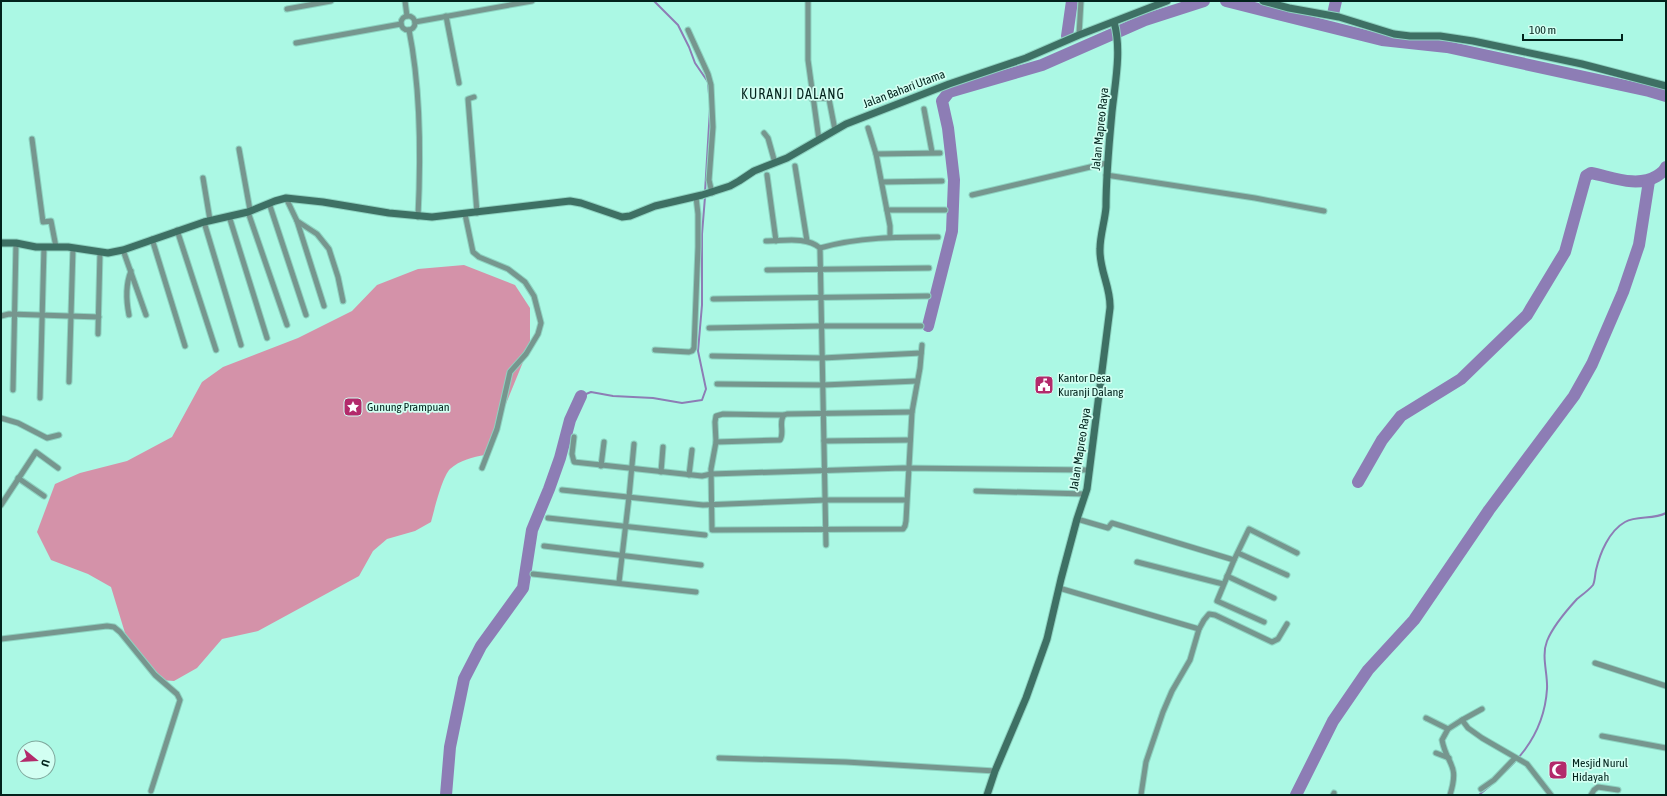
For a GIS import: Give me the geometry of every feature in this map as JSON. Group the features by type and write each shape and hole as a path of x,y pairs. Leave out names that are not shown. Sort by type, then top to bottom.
{"street":[{"path":"287,9 331,1"},
{"path":"405,1 407,16"},
{"path":"415,22 532,1"},
{"path":"808,1 808,60 812,99 819,140"},
{"path":"1079,34 1081,1"},
{"name":"Jalan Bahari Utama","path":"286,198 323,202 418,217 477,213 570,201 626,217 655,206 705,194 740,181 754,171 788,158 846,124 936,89 1026,58 1079,34 1166,1"},
{"path":"1263,1 1294,9 1339,17 1394,34 1410,36 1440,36 1474,41 1589,66 1666,86"},
{"path":"401,24 402,18 407,16 412,17 415,22"},
{"path":"446,16 459,84"},
{"path":"409,30 413,27 415,22"},
{"name":"Jalan Mapreo Raya","path":"987,795 1051,627 1059,588 1076,520 1085,494 1090,470 1110,308 1110,294 1101,268 1100,255 1106,207 1106,175 1117,59 1118,38 1114,22"},
{"path":"401,24 404,28 409,30"},
{"path":"296,43 401,24"},
{"path":"409,30 414,55 421,161 418,217"},
{"path":"655,350 689,352 694,348 698,214 709,180 713,127 712,85 688,30"},
{"path":"474,97 468,99 477,213"},
{"path":"812,99 829,99 835,130"},
{"path":"924,109 932,152"},
{"path":"868,128 876,154 882,182 890,226 890,237"},
{"path":"764,133 768,138 774,163"},
{"path":"32,139 43,222 52,221 56,247"},
{"path":"239,149 249,211 287,324"},
{"path":"876,154 940,153"},
{"path":"972,195 1107,163"},
{"path":"795,166 807,241"},
{"path":"767,175 776,241"},
{"path":"1106,175 1255,198 1324,211"},
{"path":"203,178 207,221 241,345"},
{"path":"882,182 942,181"},
{"path":"1,243 73,248 108,253 123,250 177,230 249,211 286,198 298,221 324,306"},
{"path":"269,203 306,315"},
{"path":"887,210 944,210"},
{"path":"465,214 473,252 479,257 508,269 525,282 534,296 541,318 538,334 522,360 510,372 497,429 482,468"},
{"path":"229,216 267,338"},
{"path":"298,221 316,234 330,249 343,302"},
{"path":"177,230 216,350"},
{"path":"820,248 832,244 890,237 938,236"},
{"path":"152,239 184,346"},
{"path":"766,241 807,241 820,248"},
{"path":"13,390 16,244"},
{"path":"40,398 44,247"},
{"path":"69,382 73,248"},
{"path":"820,248 826,545"},
{"path":"123,250 146,315"},
{"path":"98,334 100,252"},
{"path":"767,270 820,268 929,268"},
{"path":"129,314 127,303 127,285 131,271"},
{"path":"713,299 928,296"},
{"path":"1,316 43,315 99,317"},
{"path":"709,328 921,326"},
{"path":"912,412 824,412 784,415 723,414 716,416 716,442 711,474 711,527 714,531 903,529 905,526 912,412 918,381 922,345"},
{"path":"712,356 822,358 921,353"},
{"path":"717,384 823,384 918,381"},
{"path":"716,442 780,440 782,436 781,420 784,415"},
{"path":"1,418 18,423 47,438 59,435"},
{"path":"574,437 572,454 574,462 632,470 702,476 711,474 908,468 1090,470"},
{"path":"824,441 910,440"},
{"path":"602,466 604,442"},
{"path":"619,582 634,444"},
{"path":"661,472 663,447"},
{"path":"689,475 692,450"},
{"path":"1,504 36,452 58,468"},
{"path":"18,478 44,496"},
{"path":"562,490 703,505 826,500 906,500"},
{"path":"976,492 1085,494"},
{"path":"548,518 704,535"},
{"path":"1076,520 1108,528 1112,523 1234,560"},
{"path":"1264,622 1217,600 1234,560 1249,529 1297,553"},
{"path":"544,546 701,565"},
{"path":"1238,553 1287,575"},
{"path":"1137,562 1223,584"},
{"path":"533,574 619,582 696,592"},
{"path":"1227,576 1274,598"},
{"path":"1059,588 1118,604 1199,629"},
{"path":"1141,795 1144,769 1167,701 1190,660 1199,629 1206,616 1213,614 1272,642 1278,639 1287,624"},
{"path":"1,639 107,626 114,627 120,632 155,675 177,694 180,700 151,791"},
{"path":"1595,663 1666,686"},
{"path":"1450,795 1454,768 1442,740 1448,729 1482,709"},
{"path":"1426,718 1448,729"},
{"path":"1463,721 1482,738 1527,764 1551,795"},
{"path":"1602,736 1666,748"},
{"path":"1436,754 1449,758"},
{"path":"719,758 846,762 995,771"},
{"path":"1481,789 1494,780 1515,758"},
{"path":"1591,795 1598,787 1618,790"}],"shaded area":[{"path":"464,265 515,285 530,308 530,345 485,455 462,461 450,469 441,486 431,522 415,531 387,539 373,551 359,576 258,631 222,639 197,668 174,681 160,680 125,633 111,587 88,574 51,560 37,532 55,484 80,473 127,461 172,437 202,382 223,367 298,338 352,311 377,285 418,269"}],"waterway":[{"path":"654,1 678,25 695,63 708,82 709,94"},
{"path":"1067,36 1072,1"},
{"path":"1120,31 1145,20 1204,1"},
{"path":"1226,1 1382,40 1447,47 1666,96"},
{"path":"1333,14 1336,1"},
{"path":"928,326 952,231 954,180 948,128 942,101 949,92 1042,65 1115,33"},
{"path":"705,192 710,109"},
{"path":"1358,482 1382,440 1401,416 1461,379 1527,315 1565,252 1586,176 1591,173 1624,180 1641,181 1657,176 1666,167"},
{"path":"1296,795 1333,721 1368,670 1414,620 1489,510 1574,396 1592,364 1623,292 1639,245 1649,181"},
{"path":"581,396 591,392 613,396 653,398 682,403 702,400 706,389 698,351 702,305 702,234 705,197"},
{"path":"446,795 450,747 464,679 481,646 523,588 532,530 560,458 570,420 581,396"},
{"path":"1479,795 1515,762 1525,750 1533,736 1540,722 1545,706 1547,689 1545,647 1547,641 1556,624 1564,614 1577,599 1593,585 1600,557 1606,543 1614,531 1625,522 1666,513"}],"place":[{"name":"Kantor Desa Kuranji Dalang","path":"1044,385"},
{"name":"Gunung Prampuan","path":"353,407"},
{"name":"Mesjid Nurul Hidayah","path":"1558,770"}],"district":[{"name":"KURANJI DALANG","path":"793,94"}]}
